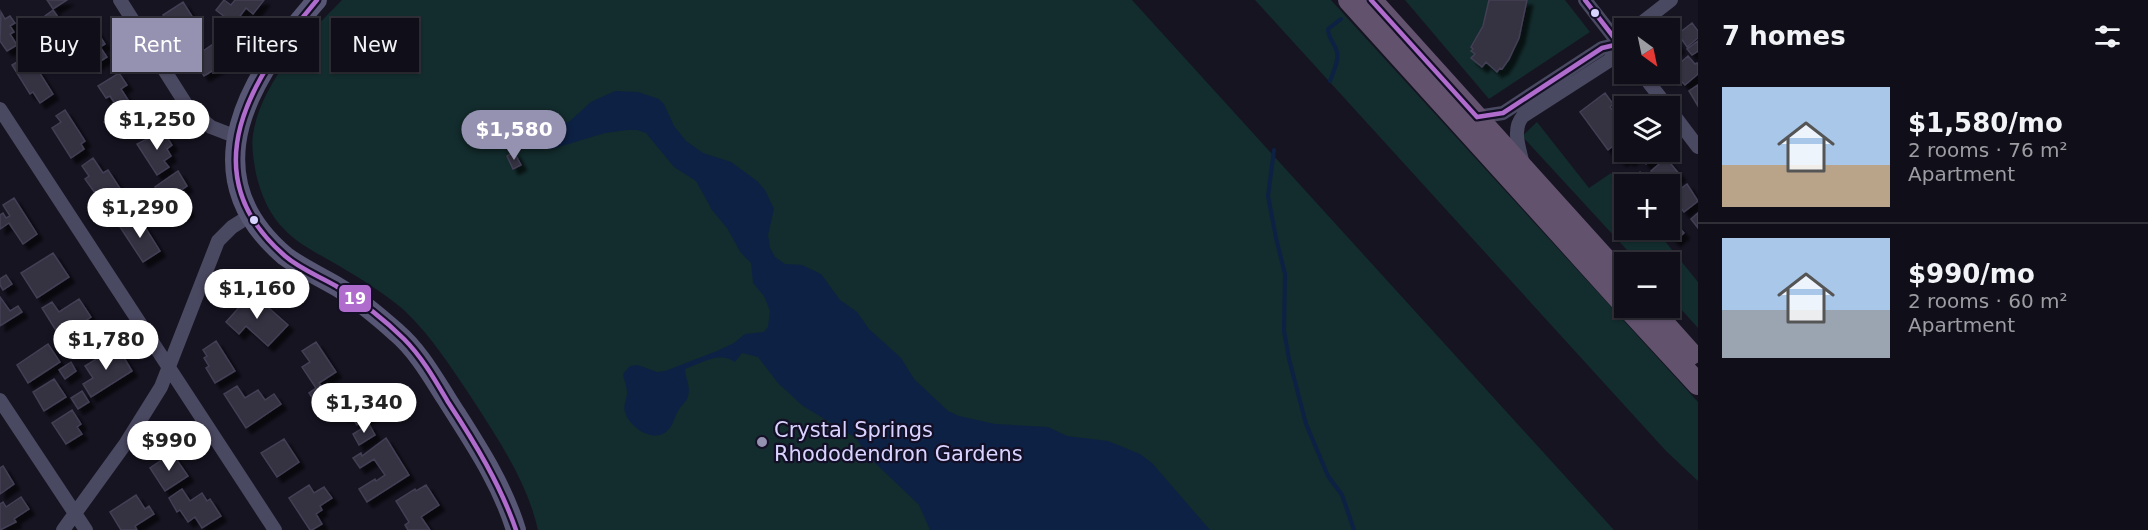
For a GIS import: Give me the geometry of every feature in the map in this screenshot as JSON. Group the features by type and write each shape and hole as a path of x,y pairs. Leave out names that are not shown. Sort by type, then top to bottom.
{"highway":[{"path":"1364,4 1477,117 1614,269"},
{"path":"1364,4 1614,292"},
{"path":"1637,318 1698,384"},
{"path":"1659,318 1698,362"}],"main road":[{"path":"317,0 281,43 246,103 237,137 236,168 240,187 260,229 285,255 356,299 400,335 432,376 481,452 505,499 516,530"}],"street":[{"path":"120,0 189,109 211,127 237,137"},
{"path":"1585,0 1614,34"},
{"path":"1648,18 1671,0"},
{"path":"1477,117 1503,113 1602,48 1614,46"},
{"path":"1524,167 1516,132 1517,123 1523,116 1610,60 1614,55"},
{"path":"1650,84 1659,96"},
{"path":"0,109 275,530"},
{"path":"1680,124 1698,147"},
{"path":"63,530 94,490 142,418 169,368 214,249 232,227 251,214"},
{"path":"0,400 86,530"}],"green space":[{"path":"342,0 1132,0 1614,530 538,530 527,494 501,445 456,374 423,331 405,311 388,297 290,235 267,205 254,165 252,139 258,115 280,72 319,72 319,24"},
{"path":"1255,0 1331,0 1614,310 1614,318 1621,318 1698,402 1698,481 1666,451"},
{"path":"1405,0 1489,0 1483,26 1471,51 1475,54 1471,58 1482,67 1486,62 1497,72 1500,68 1502,69 1516,45 1525,19 1527,0 1565,0 1590,32 1489,99"},
{"path":"1537,122 1589,188 1611,173 1614,177 1614,236 1522,136"},
{"path":"1618,240 1664,240 1674,252 1629,252"},
{"path":"1680,260 1698,282 1698,328 1680,308"}],"water":[{"path":"615,91 638,92 659,99 664,104 674,126 686,141 703,153 731,162 757,181 765,190 774,209 768,235 770,248 775,257 785,264 802,265 821,274 840,300 857,312 869,329 901,358 914,379 948,411 959,416 995,424 1048,427 1067,436 1108,441 1140,454 1152,463 1210,530 930,530 919,505 869,457 856,438 803,406 778,383 758,357 742,353 735,362 717,358 685,369 688,396 669,429 656,436 638,429 629,420 624,409 627,392 623,374 630,366 638,365 657,372 665,371 717,351 734,343 745,334 764,332 768,327 770,311 764,296 753,283 751,263 741,253 727,228 712,210 696,181 674,167 646,133 628,130 605,133 552,149 543,148 540,140 543,134 570,121 591,102"}],"building":[{"path":"47,0 67,0 53,9"},
{"path":"224,0 231,5 235,0 264,0 253,14 246,8 238,18 226,18 216,10"},
{"path":"1489,0 1527,0 1519,38 1509,59 1497,72 1486,62 1482,67 1471,58 1475,54 1471,51 1473,49 1471,47 1483,26"},
{"path":"183,2 193,18 165,18 163,15"},
{"path":"53,10 58,17 46,18 45,16"},
{"path":"1,12 5,19 10,16 15,23 10,26 14,32 10,34 17,45 7,51 0,41"},
{"path":"1692,23 1698,31 1698,38 1687,47 1680,37 1680,32"},
{"path":"100,36 105,44 100,47"},
{"path":"1698,41 1698,51 1692,55 1687,49"},
{"path":"214,43 214,70 204,76 202,72 202,49 203,51"},
{"path":"100,47 107,57 100,62"},
{"path":"1688,56 1698,65 1698,74 1685,85 1680,80 1680,63"},
{"path":"18,61 18,72 39,72 53,94 40,103 33,92 30,94 12,65"},
{"path":"119,73 127,85 121,89 132,106 121,113 110,96 106,98 98,86"},
{"path":"1698,85 1698,106 1689,91"},
{"path":"1605,93 1613,104 1610,107 1614,112 1614,145 1608,150 1580,112"},
{"path":"65,110 85,141 81,144 84,149 71,158 52,128 61,122 56,116"},
{"path":"114,116 120,124 110,131 104,122"},
{"path":"163,131 172,145 167,149 171,156 164,161 169,167 157,175 137,144"},
{"path":"514,152 521,165 513,169 507,156"},
{"path":"93,158 103,173 108,170 123,193 108,202 100,189 95,193 85,179 89,176 82,166"},
{"path":"1661,162 1669,162 1679,174 1654,174 1651,171"},
{"path":"178,171 187,186 177,193 189,211 171,222 154,196 159,193 155,187"},
{"path":"1687,184 1698,201 1684,212 1680,207 1680,189"},
{"path":"14,198 37,234 23,244 9,223 0,229 0,215 3,213 6,218 10,216 3,205"},
{"path":"1698,213 1698,228 1691,219"},
{"path":"138,216 160,251 143,262 120,227"},
{"path":"53,253 69,277 37,298 21,273"},
{"path":"6,275 12,284 3,290 0,279"},
{"path":"252,293 288,325 268,346 246,326 239,334 226,322"},
{"path":"0,297 10,311 18,306 22,312 0,326"},
{"path":"79,299 91,317 84,322 94,338 82,346 71,330 60,337 42,308 52,302 59,312"},
{"path":"216,341 235,371 215,383 206,368 209,366 204,358 207,356 203,350"},
{"path":"316,342 336,372 319,383 329,398 317,405 309,393 316,388 302,367 310,362 302,351"},
{"path":"48,344 60,362 28,383 17,365"},
{"path":"117,346 132,371 91,397 83,384 93,378 85,366"},
{"path":"71,362 76,371 65,379 59,370"},
{"path":"54,379 66,397 44,411 33,392"},
{"path":"237,386 245,398 258,390 265,400 274,394 281,404 246,428 224,394"},
{"path":"82,391 89,402 78,409 71,398"},
{"path":"357,392 372,415 357,425 350,414 345,417 338,408 344,404 342,401"},
{"path":"72,410 81,424 77,427 82,434 66,444 52,423"},
{"path":"369,424 375,435 359,445 353,434"},
{"path":"386,438 409,475 367,502 359,489 385,475 374,459 360,468 353,458 361,453 362,456"},
{"path":"284,439 299,462 277,477 261,453"},
{"path":"172,453 188,476 165,491 150,468"},
{"path":"3,466 14,484 0,494 0,468"},
{"path":"309,485 314,493 324,487 332,498 320,506 322,510 316,514 322,524 312,530 289,498"},
{"path":"426,485 439,505 421,517 430,530 408,530 405,525 409,522 396,501"},
{"path":"182,489 190,501 202,493 207,501 210,499 221,516 202,528 195,517 188,522 180,510 177,512 169,498"},
{"path":"136,495 145,509 149,506 154,514 135,526 137,530 121,530 110,512"},
{"path":"21,497 29,509 14,519 16,522 0,530 0,504 3,502 6,507"}],"waterway":[{"path":"1330,81 1337,56 1328,29 1341,19"},
{"path":"1274,150 1268,196 1285,274 1284,331 1289,359 1306,424 1328,476 1342,495 1354,530"}],"transit line":[{"name":"19","path":"317,0 271,61 253,93 241,126 236,159 240,192 256,224 285,256 363,304 417,353 486,464 516,530"},
{"name":"19","path":"1371,0 1477,117"},
{"name":"19","path":"1585,0 1614,38"},
{"name":"19","path":"1477,117 1503,113 1602,48 1614,45"}],"place":[{"name":"Crystal Springs Rhododendron Gardens","path":"762,442"}]}
